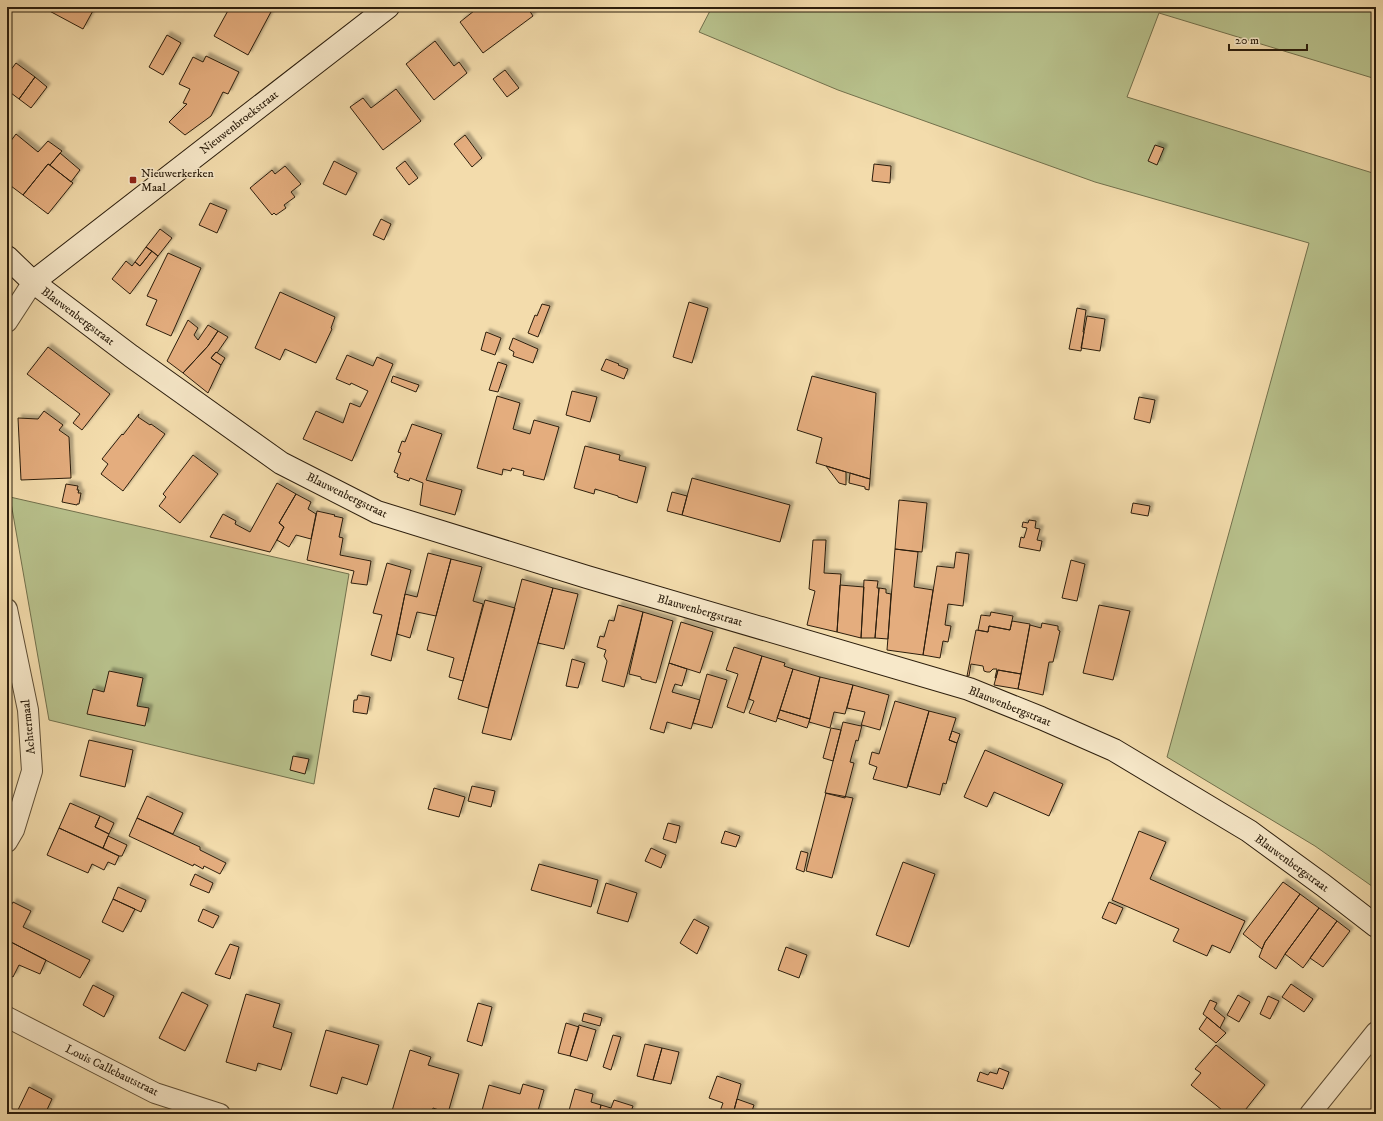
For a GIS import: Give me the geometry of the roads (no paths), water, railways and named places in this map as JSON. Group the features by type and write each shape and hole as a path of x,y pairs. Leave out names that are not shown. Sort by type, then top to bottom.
{"street":[{"name":"Nieuwenbroekstraat","path":"33,282 388,7"},
{"name":"Blauwenbergstraat","path":"7,257 33,282 130,356 281,463 377,512 587,577 969,689 1041,718 1114,750 1249,831 1376,926"},
{"path":"7,322 33,282"},
{"name":"Achtermaal","path":"7,609 28,710 32,771 14,830 7,842"},
{"name":"Louis Callebautstraat","path":"7,1017 155,1093 220,1114"},
{"path":"1310,1114 1376,1032"}],"place":[{"name":"Nieuwerkerken Maal","path":"133,180"}]}
